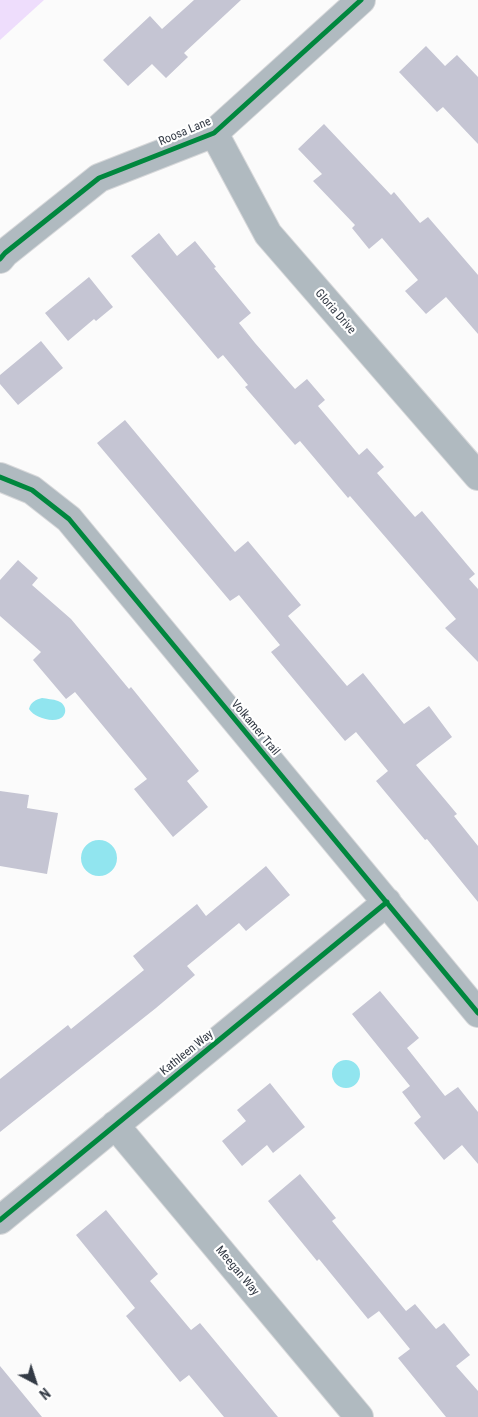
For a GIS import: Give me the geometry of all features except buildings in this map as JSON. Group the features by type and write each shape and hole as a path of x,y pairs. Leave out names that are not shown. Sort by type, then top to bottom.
{"street":[{"name":"Roosa Lane","path":"0,259 99,178 214,133 361,0"},
{"name":"Gloria Drive","path":"214,133 268,234 478,476"},
{"name":"Volkamer Trail","path":"0,476 32,490 69,519 478,1012"},
{"name":"Kathleen Way","path":"0,1220 387,902"},
{"name":"Meegan Way","path":"116,1125 359,1417"}],"shaded area":[{"path":"0,0 44,0 0,40"}],"water":[{"path":"42,698 61,703 65,707 64,715 59,719 51,720 31,712 30,707 34,702"},
{"path":"99,840 106,841 112,845 116,851 116,865 112,871 106,875 99,876 92,875 86,871 82,865 81,858 82,851 86,845 92,841"},
{"path":"346,1060 356,1064 360,1074 356,1084 346,1088 336,1084 332,1074 336,1064"}],"cycle path":[{"path":"0,259 99,178 214,133 361,0"},
{"path":"0,477 32,490 69,519 478,1013"},
{"path":"0,1220 387,902"}]}
